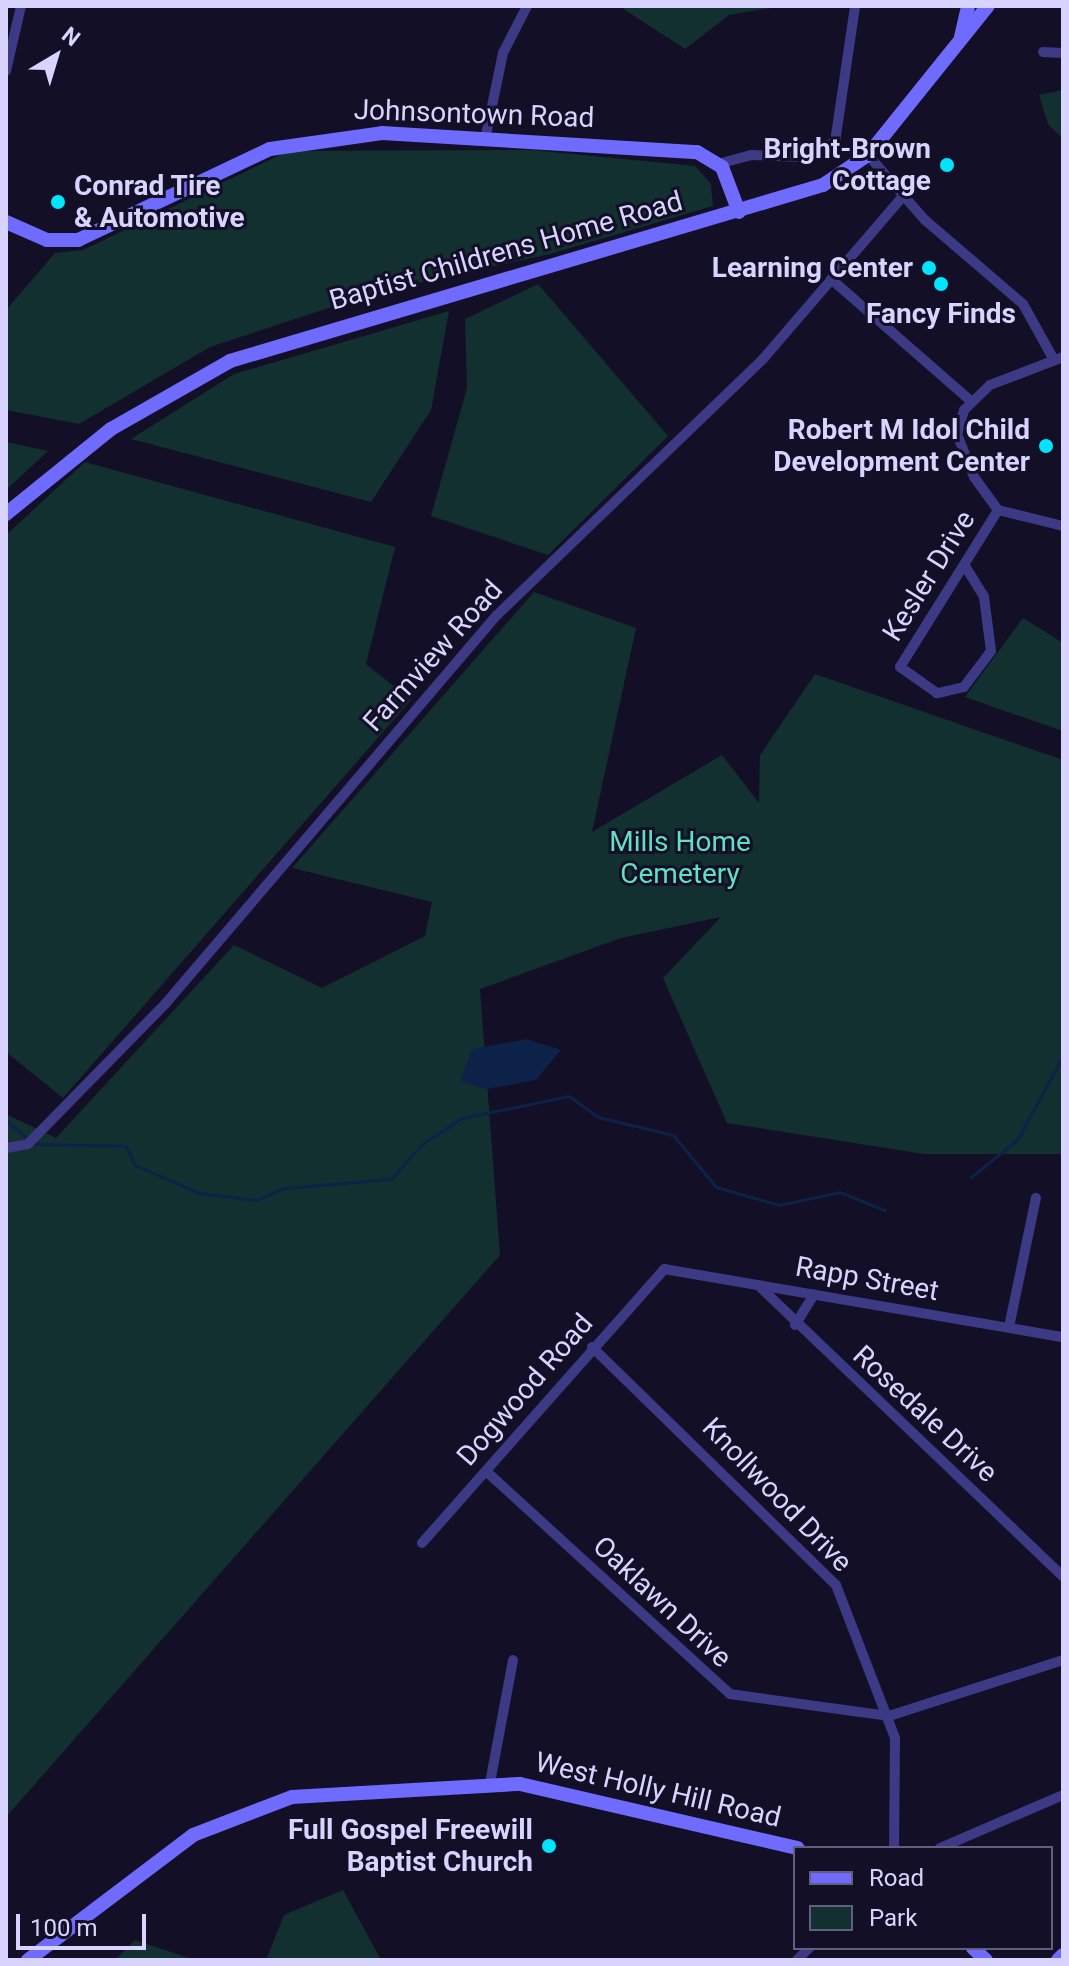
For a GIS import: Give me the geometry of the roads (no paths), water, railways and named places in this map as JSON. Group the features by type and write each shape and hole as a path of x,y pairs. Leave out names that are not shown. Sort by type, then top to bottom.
{"street":[{"path":"6,71 21,6"},
{"path":"486,135 503,53 527,6"},
{"path":"739,212 718,164 751,155 805,157 835,142 855,6"},
{"path":"959,42 968,6"},
{"name":"Baptist Childrens Home Road","path":"6,514 111,429 230,361 823,185 868,155 988,6"},
{"path":"1043,52 1063,53"},
{"name":"Johnsontown Road","path":"6,222 47,240 78,240 288,143 382,133 486,135 683,150 718,164"},
{"path":"868,155 904,195 1023,304 1058,358 1005,375 971,401 959,422 960,444 998,510 1063,526"},
{"name":"Farmview Road","path":"6,1148 32,1140 166,1003 496,616 763,359 904,195"},
{"path":"831,279 971,401"},
{"name":"Kesler Drive","path":"965,566 990,624 986,661 964,687 946,694 900,667 998,510"},
{"path":"1009,1327 1036,1198"},
{"name":"Rapp Street","path":"664,1269 1063,1337"},
{"name":"Dogwood Road","path":"422,1543 664,1269"},
{"name":"Rosedale Drive","path":"758,1285 795,1325 1063,1576"},
{"path":"795,1325 814,1294"},
{"name":"Knollwood Drive","path":"592,1347 836,1585 889,1716 894,1846"},
{"name":"Oaklawn Drive","path":"487,1472 730,1694 889,1716 1063,1660"},
{"path":"490,1783 513,1660"},
{"name":"West Holly Hill Road","path":"35,1957 228,1816 292,1797 490,1783 557,1789 793,1847"},
{"path":"945,1846 1063,1795"},
{"path":"1058,1960 1063,1955"}],"water":[{"path":"527,1039 561,1050 536,1080 487,1089 460,1081 472,1049"}],"waterway":[{"path":"971,1177 1017,1140 1063,1056"},
{"path":"33,1144 126,1146 135,1165 199,1193 256,1200 284,1188 391,1179 423,1143 462,1118 569,1096 598,1117 673,1135 716,1187 779,1205 840,1192 884,1210"},
{"path":"6,1120 28,1139"}],"place":[{"name":"Bright-Brown Cottage","path":"947,165"},
{"name":"Conrad Tire & Automotive","path":"58,202"},
{"name":"Learning Center","path":"929,268"},
{"name":"Fancy Finds","path":"941,284"},
{"name":"Robert M Idol Child Development Center","path":"1046,446"},
{"name":"Full Gospel Freewill Baptist Church","path":"549,1846"}],"park label":[{"name":"Mills Home Cemetery","path":"680,858"}]}
